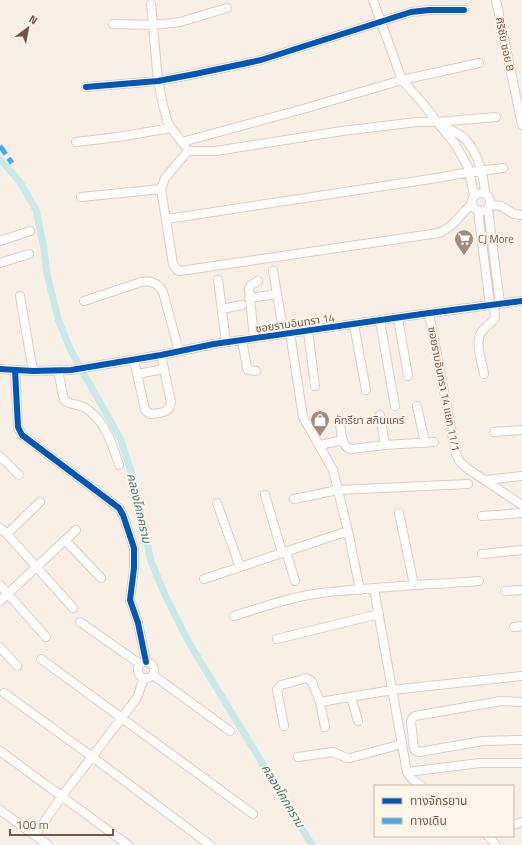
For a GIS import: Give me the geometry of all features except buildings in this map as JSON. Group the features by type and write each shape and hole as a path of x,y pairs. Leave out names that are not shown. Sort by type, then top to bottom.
{"street":[{"path":"373,0 402,80 425,106 455,144 464,158 470,172 474,195 472,199 474,209 483,212 489,207 501,206 514,214 522,215"},
{"name":"ศิริชัย ซอย 8","path":"496,0 521,112 522,125"},
{"path":"151,4 158,81 162,105 171,128 188,150 216,152 342,131 416,122 437,122 496,117"},
{"path":"113,24 153,25 180,22 227,8"},
{"path":"86,88 158,81 261,60 381,23 411,12 429,10 464,10"},
{"path":"182,142 402,80 478,63"},
{"path":"437,122 464,139 472,150 481,171 485,194"},
{"path":"76,142 118,138 171,128"},
{"path":"188,150 165,178 161,189 173,264 177,270 184,271 439,233 452,226 472,204"},
{"path":"167,220 503,168"},
{"path":"81,197 161,189"},
{"path":"474,195 482,192 489,196 490,201 489,207 495,318 479,336 484,374"},
{"path":"478,211 495,305"},
{"path":"0,241 30,231"},
{"path":"0,263 29,254"},
{"path":"273,271 303,418 320,445 333,470 348,531 360,590"},
{"path":"218,280 226,342"},
{"path":"254,338 249,298 250,286 258,281"},
{"path":"84,301 141,282 154,282 160,286 163,292 179,351"},
{"path":"249,298 277,294"},
{"path":"20,296 33,371"},
{"name":"ซอยรามอินทรา 14","path":"0,369 33,371 71,370 134,360 226,342 522,301"},
{"path":"222,309 242,305"},
{"name":"ซอยรามอินทรา 14 แยก 11/1","path":"429,313 456,454 460,462 468,469 522,504"},
{"path":"398,318 408,376"},
{"path":"380,321 395,406"},
{"path":"354,325 366,390"},
{"path":"308,331 316,386"},
{"path":"242,340 247,368 248,370 256,371"},
{"path":"134,360 146,412 150,414 167,412 170,408 171,402 161,355"},
{"path":"137,374 164,369"},
{"path":"15,370 18,427 22,435 119,508 123,515 134,548 134,568 130,600 138,623 143,663"},
{"path":"58,371 64,400 74,405 86,407 98,419 110,440 119,465"},
{"path":"417,406 426,443"},
{"path":"380,415 385,445"},
{"path":"340,425 344,445 351,449 434,442"},
{"path":"494,432 522,430"},
{"path":"320,445 343,440"},
{"path":"0,456 19,475"},
{"path":"486,480 522,476"},
{"path":"294,500 338,490 468,484"},
{"path":"265,495 295,581"},
{"path":"7,534 40,502"},
{"path":"217,502 240,567"},
{"path":"398,513 414,585"},
{"path":"482,516 522,513"},
{"path":"0,528 73,608"},
{"path":"0,601 76,530"},
{"path":"204,579 348,531"},
{"path":"65,540 101,578"},
{"path":"482,554 522,550"},
{"path":"234,616 314,594 414,585 479,582"},
{"path":"0,585 46,637"},
{"path":"374,588 407,772 412,779 421,785"},
{"path":"505,591 522,590"},
{"path":"277,639 379,614"},
{"path":"80,622 143,663 150,663 154,667 153,675"},
{"path":"0,647 17,666"},
{"path":"41,659 253,814"},
{"path":"143,663 137,669 138,674 144,678 149,678 153,675"},
{"path":"153,675 230,731"},
{"path":"320,702 392,690 522,676"},
{"path":"34,835 91,756 137,698 144,678"},
{"path":"284,726 277,690 281,685 307,678 312,682 320,702 325,727"},
{"path":"4,693 210,845"},
{"path":"351,696 358,721"},
{"path":"522,702 501,701 415,716 411,722 414,748 419,752 483,741 522,740"},
{"path":"298,757 333,752 350,758 402,744"},
{"path":"0,750 128,845"},
{"path":"407,772 480,764 522,764"},
{"path":"0,810 48,845"},
{"path":"489,837 496,845"}],"waterway":[{"name":"คลองโคกคราม","path":"0,159 20,182 36,210 44,248 47,274 58,319 71,351 120,438 132,474 151,561 165,595 188,641 312,845"}],"marked path":[{"path":"0,146 12,163"}],"cycle path":[{"path":"86,87 158,81 195,74 261,60 411,12 429,10 464,10"},
{"path":"0,369 33,371 71,370 161,355 214,344 522,301"},
{"path":"15,370 18,427 22,435 119,508 123,515 134,548 134,568 130,600 138,623 146,662"}],"place":[{"name":"CJ More","path":"464,256"},
{"name":"คัทรียา สกินแคร์","path":"320,437"}]}
